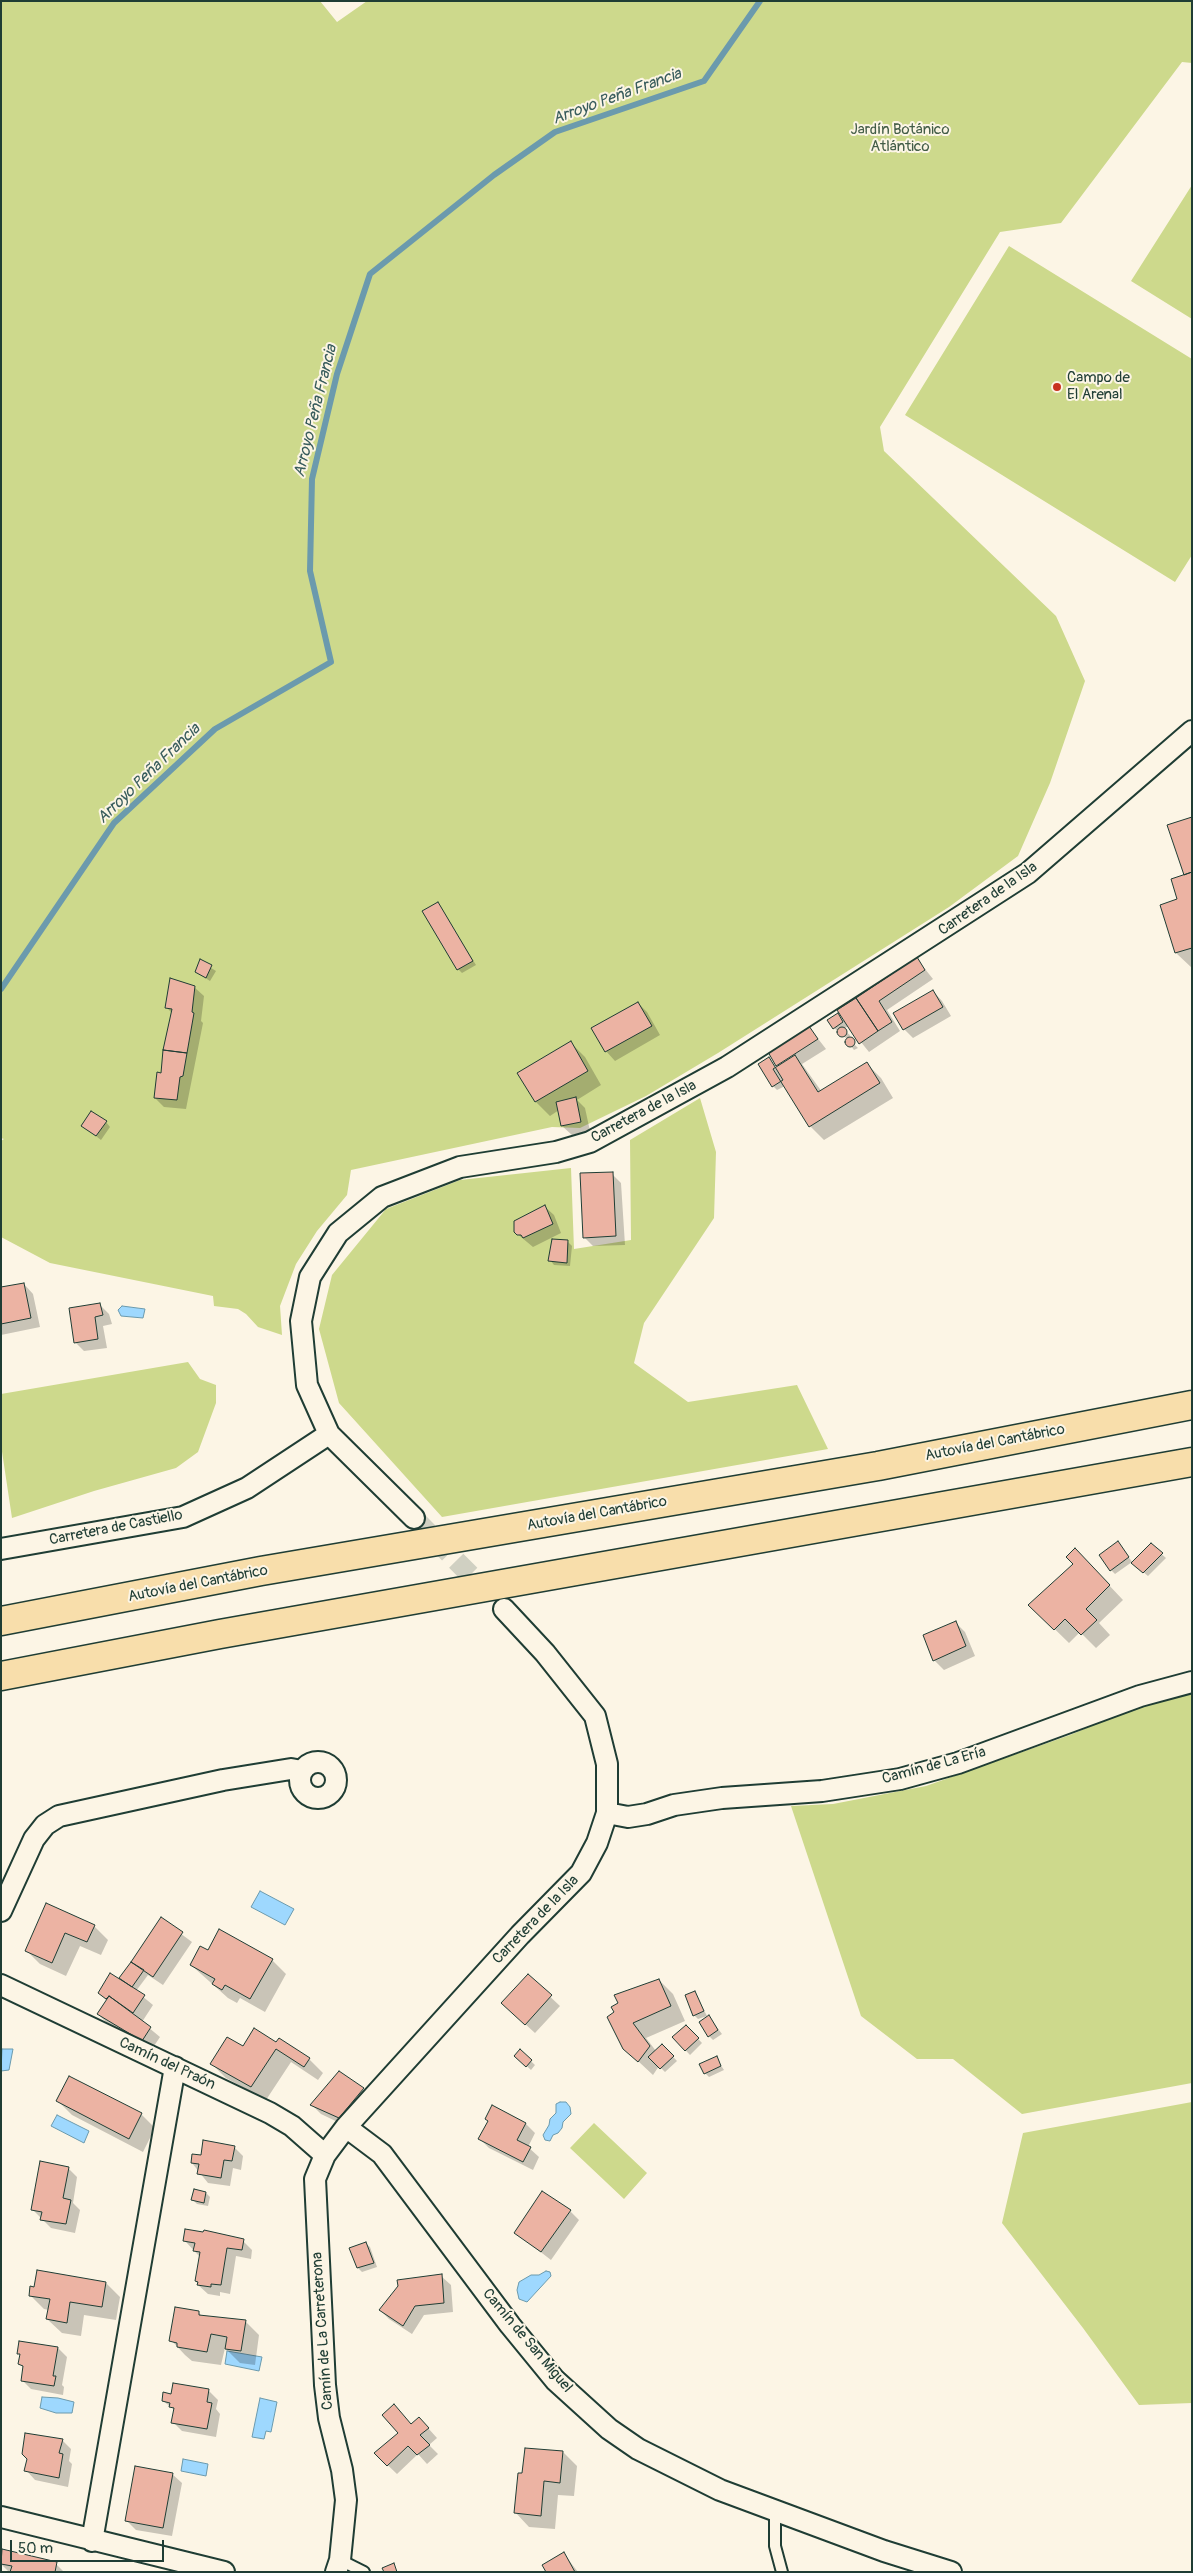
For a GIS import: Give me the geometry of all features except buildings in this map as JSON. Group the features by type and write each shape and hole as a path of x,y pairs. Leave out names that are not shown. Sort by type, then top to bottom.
{"highway":[{"name":"Autovía del Cantábrico","path":"1,1621 261,1571 878,1466 1192,1405"},
{"path":"1,1676 220,1634 1192,1462"},
{"path":"1,1691 59,1679 220,1634"}],"street":[{"name":"Carretera de la Isla","path":"414,1518 328,1434 307,1385 301,1320 306,1294 310,1277 338,1233 382,1197 460,1167 556,1152 590,1142 727,1067 1028,873 1192,731"},
{"name":"Carretera de Castiello","path":"1,1549 183,1516 247,1488 328,1434"},
{"name":"Carretera de la Isla","path":"346,2127 520,1935 581,1873 597,1843 608,1812 607,1764 595,1716 545,1653 504,1609"},
{"name":"Camín de La Ería","path":"608,1812 628,1817 648,1814 674,1805 722,1798 822,1791 900,1779 958,1763 1140,1696 1192,1682"},
{"path":"1,1911 34,1839 45,1825 59,1816 223,1780 291,1769 302,1771"},
{"name":"Camín del Praón","path":"1,1985 270,2113 292,2126 325,2155"},
{"path":"92,2541 175,2067"},
{"name":"Camín de La Carreterona","path":"338,2566 346,2500 342,2470 329,2418 325,2385 315,2179 325,2155 346,2127"},
{"name":"Camín de San Miguel","path":"346,2127 382,2154 516,2332 556,2380 609,2429 638,2449 698,2480 884,2551 951,2572"},
{"path":"1,2517 92,2541 224,2572"}],"lane":[{"path":"775,2510 775,2546 782,2572"},
{"path":"338,2566 364,2572"}],"green space":[{"name":"Jardín Botánico Atlántico","path":"1,1 320,1 337,22 367,1 1192,1 1192,63 1182,62 1061,223 1000,232 880,427 884,451 1056,616 1085,681 1050,783 1018,856 949,907 718,1053 646,1096 580,1128 552,1127 351,1170 347,1195 317,1231 296,1264 280,1306 282,1335 258,1327 246,1314 238,1309 214,1306 213,1296 50,1263 1,1237 1,1141 4,1139 1,1138"},
{"path":"1192,185 1192,319 1131,281"},
{"name":"Campo de El Arenal","path":"1009,246 1192,359 1192,555 1175,582 905,415"},
{"path":"700,1098 716,1152 714,1218 644,1323 634,1363 688,1402 797,1385 828,1449 442,1517 339,1403 319,1329 332,1275 386,1209 460,1180 571,1168 574,1249 631,1240 630,1140"},
{"path":"188,1362 200,1379 216,1385 216,1403 198,1452 176,1468 94,1491 12,1518 1,1445 1,1394"},
{"path":"1192,1691 1192,2083 1022,2114 953,2059 917,2059 861,2016 791,1806 833,1804 926,1786 1070,1735 1132,1709"},
{"path":"1192,2102 1192,2403 1139,2405 1083,2328 1002,2223 1023,2133"},
{"path":"594,2123 647,2173 624,2199 570,2148"}],"water":[{"path":"122,1306 145,1309 143,1318 121,1316 118,1310"},
{"path":"260,1891 294,1909 285,1925 251,1907"},
{"path":"2,2049 13,2049 9,2070 1,2071"},
{"path":"566,2102 570,2107 571,2114 550,2141 545,2140 543,2135 550,2119 556,2113 556,2104"},
{"path":"57,2115 89,2131 84,2143 51,2126"},
{"path":"546,2271 550,2272 551,2276 527,2302 519,2299 517,2290 519,2282 531,2275 539,2275"},
{"path":"227,2351 262,2357 259,2371 225,2364"},
{"path":"42,2397 74,2402 72,2413 56,2413 40,2408"},
{"path":"260,2398 277,2402 271,2432 266,2431 264,2439 252,2437"},
{"path":"183,2459 208,2464 206,2476 181,2471"}],"waterway":[{"name":"Arroyo Peña Francia","path":"1,989 114,823 215,729 331,662 310,571 312,479 337,374 370,274 494,175 555,132 704,81 760,1"}],"tunnel":[{"path":"414,1518 504,1609"}],"place":[{"name":"Campo de El Arenal","path":"1057,387"}]}
